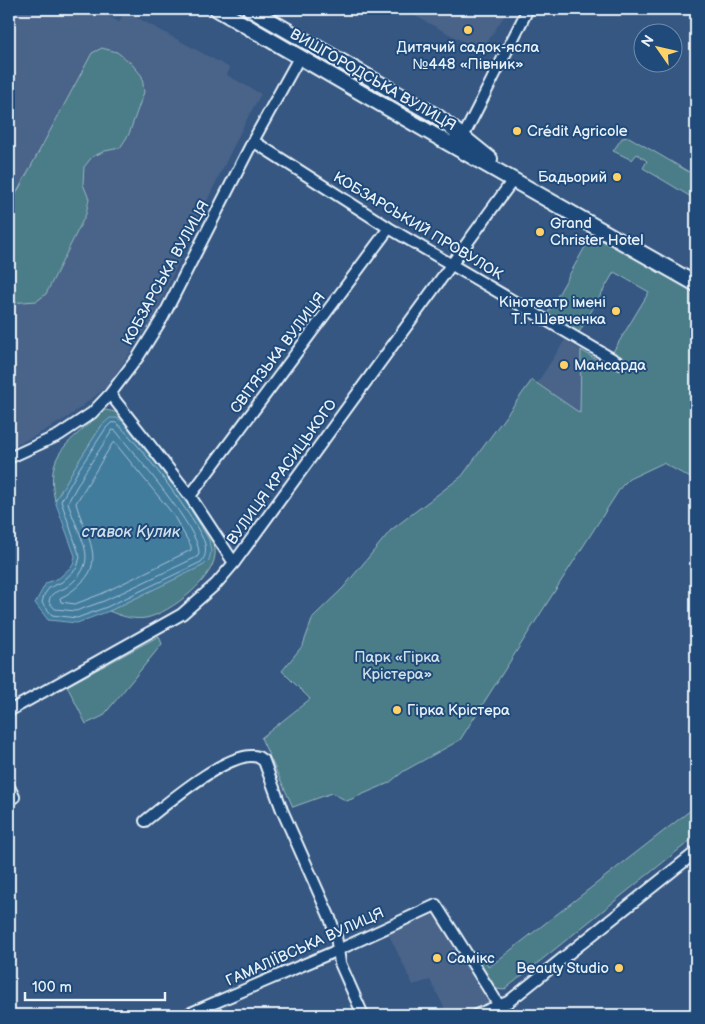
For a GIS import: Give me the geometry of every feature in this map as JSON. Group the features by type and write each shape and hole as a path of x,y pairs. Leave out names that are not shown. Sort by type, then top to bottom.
{"main road":[{"name":"ВИШГОРОДСЬКА ВУЛИЦЯ","path":"217,9 696,284"},
{"name":"ВИШГОРОДСЬКА ВУЛИЦЯ","path":"250,9 438,117 463,136 513,180"}],"street":[{"path":"463,136 528,9"},
{"name":"КОБЗАРСЬКА ВУЛИЦЯ","path":"9,458 59,435 92,413 110,394 138,357 163,317 253,141 300,56"},
{"name":"КОБЗАРСЬКИЙ ПРОВУЛОК","path":"253,141 389,228 620,364"},
{"name":"ВУЛИЦЯ КРАСИЦЬКОГО","path":"9,711 182,614 216,584 234,563 513,180"},
{"name":"СВІТЯЗЬКА ВУЛИЦЯ","path":"190,496 389,228"},
{"path":"110,394 190,496 234,563"},
{"path":"144,821 200,778 235,760 258,757 264,762 282,810 330,918 336,936 340,963 363,1015"},
{"path":"9,787 14,797 9,800"},
{"path":"476,1015 498,1006 515,996 696,852"},
{"name":"ГАМАЛІЇВСЬКА ВУЛИЦЯ","path":"186,1015 338,950 436,905 498,1006"},
{"path":"498,1006 505,1015"}],"shaded area":[{"path":"9,9 98,9 119,22 125,11 230,68 227,75 261,94 196,223 155,315 108,386 67,418 33,437 9,447"},
{"name":"Дитячий садок-ясла №448 «Півник»","path":"402,9 509,9 481,51"},
{"path":"565,340 581,350 580,413 537,383"},
{"path":"428,912 436,914 494,1004 469,1015 448,1015 430,980 413,985 388,933"}],"green space":[{"path":"102,48 117,52 131,63 142,76 144,92 129,134 120,148 105,151 92,157 84,167 83,184 89,199 86,214 46,294 37,301 9,303 9,207 92,53"},
{"path":"629,137 696,176 696,200 643,168 647,161 637,154 632,160 613,151 622,138"},
{"name":"Парк «Гірка Крістера»","path":"594,231 696,290 696,481 663,463 629,479 621,487 460,740 404,771 389,783 347,801 332,793 293,807 261,738 310,699 282,671 303,645 313,617 343,588 391,530 462,476 532,380 580,413 581,350 605,365 649,292 614,272 577,336 545,318"},
{"path":"106,410 116,412 122,417 161,465 194,510 213,542 215,549 214,560 209,571 191,592 167,609 146,618 127,617 109,611 204,565 209,540 187,503 124,422 102,425 55,501 53,470 62,449 101,412"},
{"path":"159,636 162,644 103,716 86,724 67,686"},
{"path":"696,806 696,836 504,990 496,989 490,983 473,956 479,952 489,967"}],"water":[{"name":"ставок Кулик","path":"110,418 117,418 124,422 187,503 209,540 211,552 209,560 204,565 109,611 77,623 48,620 35,603 46,583 59,578 73,565 75,556 55,501 102,425"}],"place":[{"name":"Дитячий садок-ясла №448 «Півник»","path":"468,30"},
{"name":"Crédit Agricole","path":"517,131"},
{"name":"Бадьорий","path":"617,177"},
{"name":"Grand Christer Hotel","path":"540,232"},
{"name":"Кінотеатр імені Т.Г.Шевченка","path":"616,311"},
{"name":"Мансарда","path":"564,365"},
{"name":"Гірка Крістера","path":"397,710"},
{"name":"Самікс","path":"437,958"},
{"name":"Beauty Studio","path":"619,968"}]}
